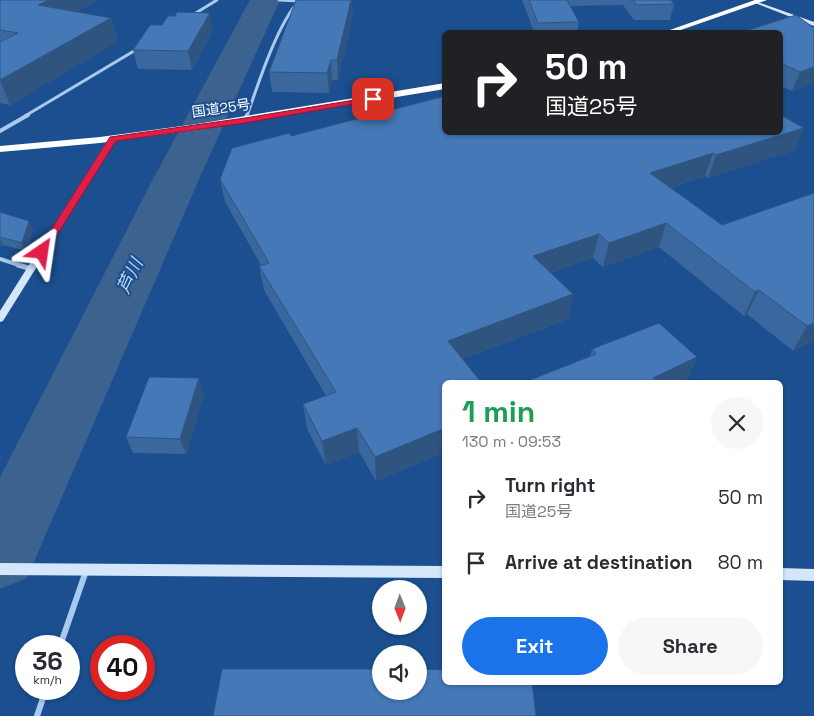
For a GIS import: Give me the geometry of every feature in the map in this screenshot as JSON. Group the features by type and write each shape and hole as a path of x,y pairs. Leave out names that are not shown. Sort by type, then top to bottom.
{"highway":[{"path":"674,30 760,1"},
{"name":"国道25号","path":"0,148 177,130 442,87"}],"street":[{"path":"184,20 217,0"},
{"path":"279,0 300,0"},
{"path":"239,121 290,10 300,0"},
{"path":"760,1 814,24"},
{"path":"0,132 142,46"},
{"path":"0,319 113,138"},
{"path":"0,259 32,269"},
{"path":"0,570 442,572"},
{"path":"64,635 86,570"},
{"path":"783,574 814,575"},
{"path":"37,716 42,700"}],"building":[{"path":"0,0 49,0 38,5 111,18 0,80 0,42 18,33 0,30"},
{"path":"296,0 351,0 337,60 331,60 327,73 269,72"},
{"path":"529,0 567,0 579,22 538,23"},
{"path":"633,0 671,0 674,4 637,5"},
{"path":"177,12 210,13 188,51 133,50 150,25 162,25 168,16 175,16"},
{"path":"796,15 814,28 814,67 800,72 783,64 783,30 748,30"},
{"path":"442,97 442,135 781,135 716,155 713,153 650,173 722,225 814,193 814,323 807,326 759,290 755,292 666,223 609,243 599,234 533,256 573,294 448,341 479,380 442,380 442,429 375,457 357,428 322,441 303,404 336,392 259,266 269,263 220,179 232,148 289,133 291,136"},
{"path":"783,116 804,128 783,134"},
{"path":"0,212 29,221 22,243 0,237"},
{"path":"659,323 697,357 653,378 656,380 530,380 596,354 592,349"},
{"path":"149,377 199,378 180,439 126,437"},
{"path":"222,669 372,669 372,700 427,700 427,669 442,670 442,685 532,685 536,716 213,716"}],"waterway":[{"name":"芦川","path":"0,554 177,177 265,0"}],"route":[{"path":"42,252 113,138 320,109 373,99"}]}
